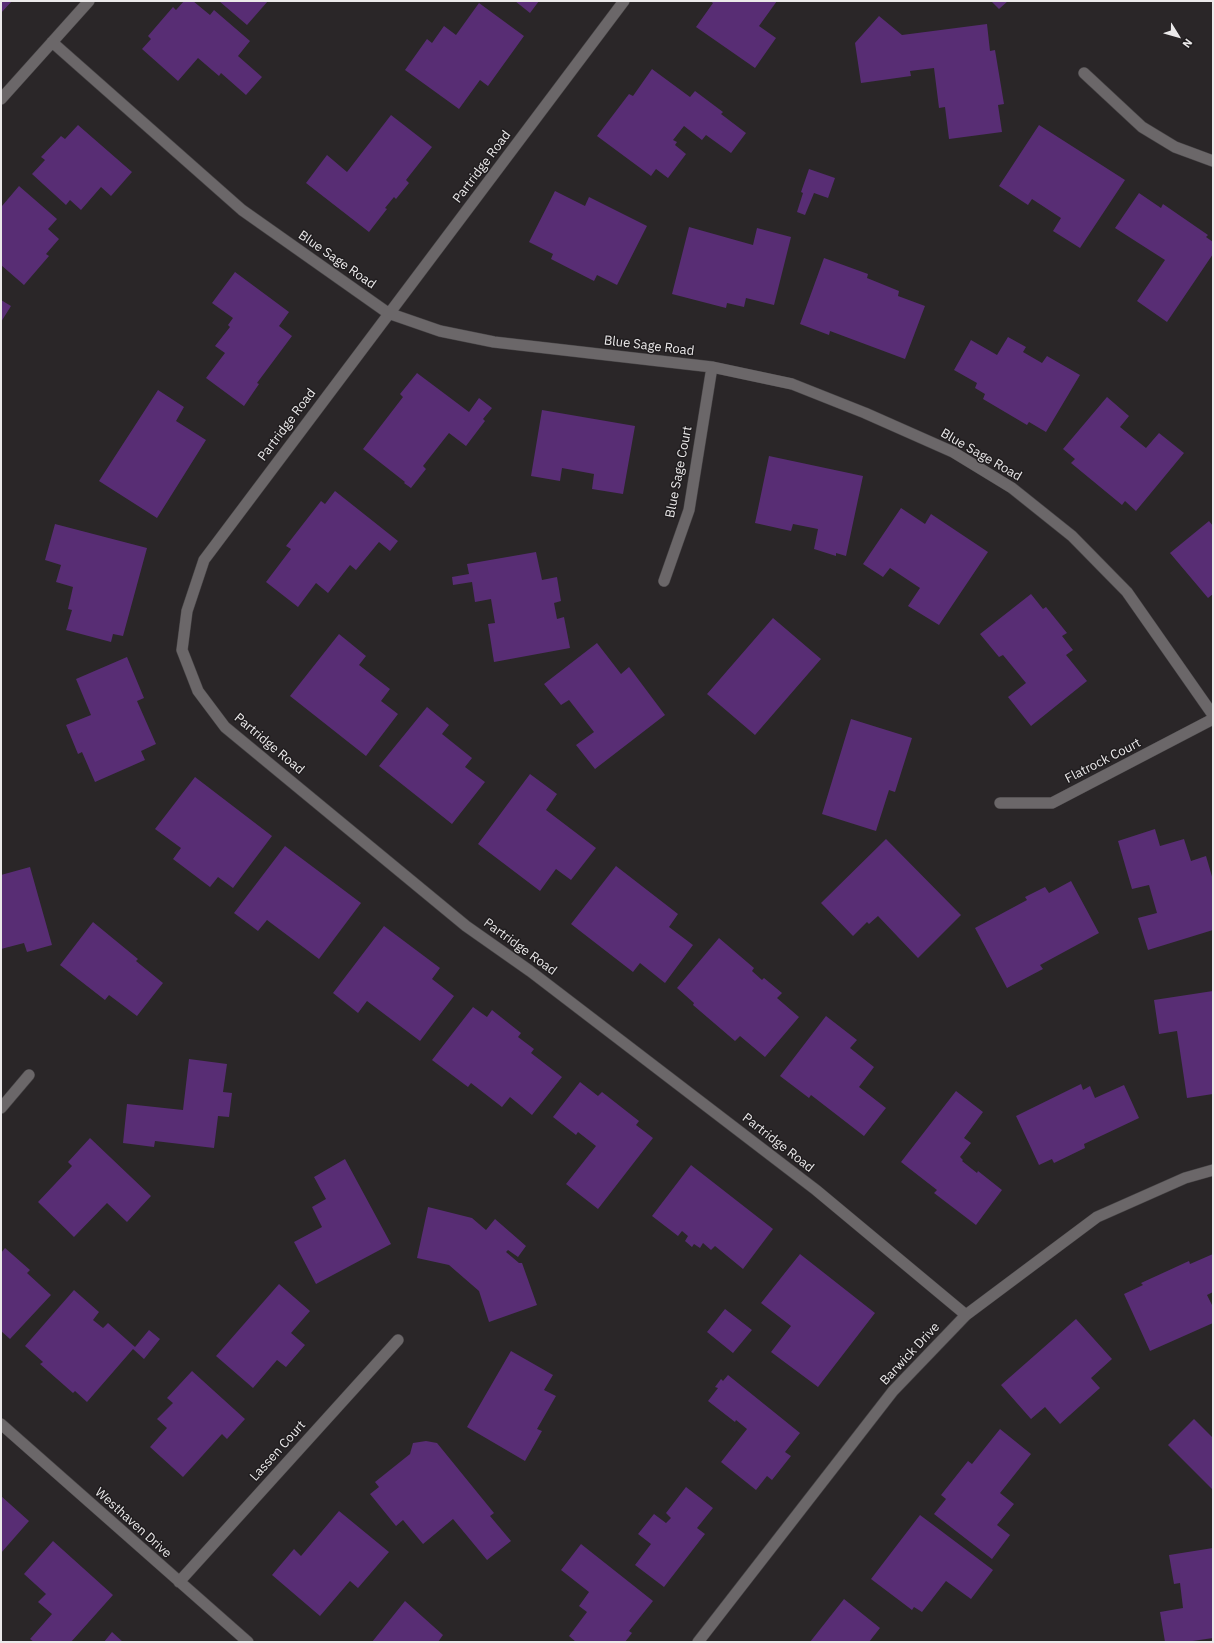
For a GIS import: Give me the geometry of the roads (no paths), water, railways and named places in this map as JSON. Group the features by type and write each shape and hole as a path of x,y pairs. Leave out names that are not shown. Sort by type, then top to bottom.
{"street":[{"path":"1,99 89,1"},
{"name":"Partridge Road","path":"624,1 388,313 204,560 187,611 182,650 198,690 225,727 466,926 530,970 816,1190 966,1315"},
{"name":"Blue Sage Road","path":"52,42 242,210 388,313 440,331 494,342 712,367 792,384 865,413 953,452 1012,488 1072,536 1127,592 1213,715"},
{"path":"1084,73 1142,127 1175,147 1213,161"},
{"name":"Blue Sage Court","path":"664,580 689,510 712,367"},
{"name":"Flatrock Court","path":"1000,803 1052,803 1213,719"},
{"path":"1,1108 29,1075"},
{"name":"Barwick Drive","path":"698,1642 893,1391 966,1315 1097,1217 1185,1178 1213,1170"},
{"name":"Lassen Court","path":"179,1582 398,1340"},
{"name":"Westhaven Drive","path":"1,1424 248,1642"}]}
